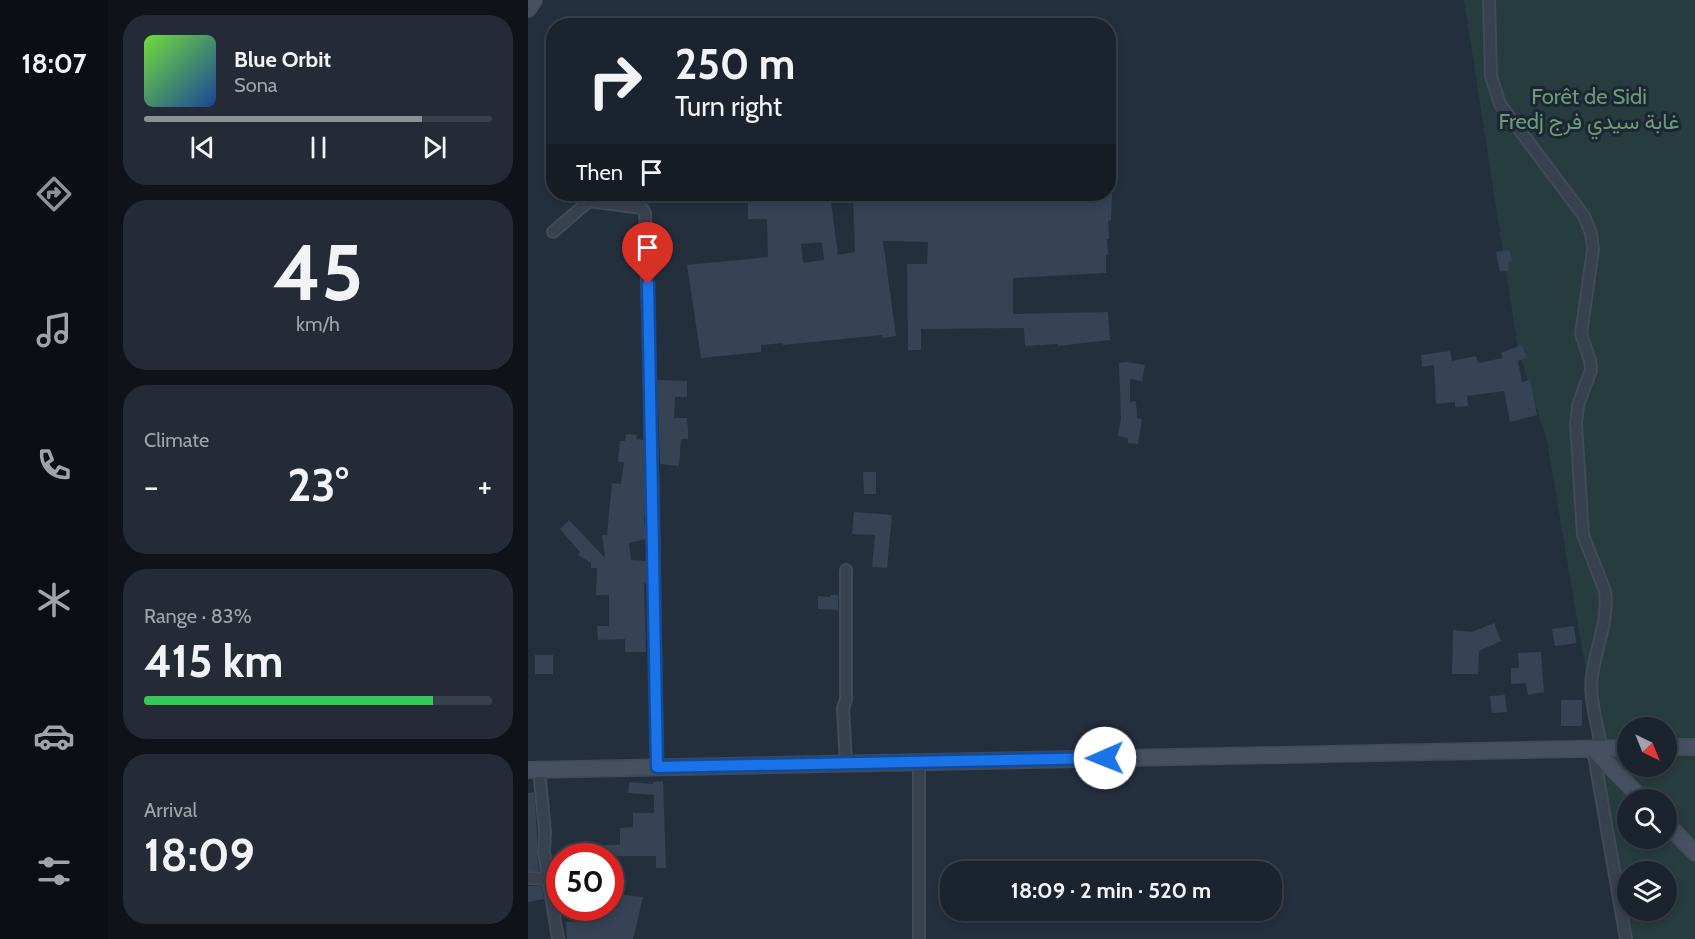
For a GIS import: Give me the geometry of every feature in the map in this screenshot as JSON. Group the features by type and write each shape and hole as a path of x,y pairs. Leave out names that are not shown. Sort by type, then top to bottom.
{"main road":[{"path":"528,9 534,0"},
{"path":"534,770 1596,745 1617,747"},
{"path":"1596,745 1634,789"},
{"path":"1677,747 1695,747"},
{"path":"1677,834 1695,852"}],"street":[{"path":"1489,0 1491,76 1500,104 1584,216 1591,233 1593,250 1581,334 1591,370 1578,405 1576,418 1582,526 1606,599 1605,618 1592,683 1596,745 1626,939"},
{"path":"553,232 589,201 642,208 645,213 657,767"},
{"path":"846,570 846,700 843,708 846,763"},
{"path":"919,762 920,939"},
{"path":"534,770 544,832 546,861"},
{"path":"528,878 546,879"},
{"path":"556,921 558,939"}],"green space":[{"name":"Forêt de Sidi Fredj غابة سيدي فرج","path":"1464,0 1695,0 1695,939 1631,939 1628,921 1677,921 1677,861 1618,861 1547,441 1518,349"}],"building":[{"path":"831,201 838,255 855,252 853,201 1112,201 1111,220 1108,221 1106,273 1013,278 1013,314 1108,312 1110,340 1058,346 1058,344 1025,346 1024,328 921,329 921,350 908,350 907,264 927,264 928,242 883,241 896,336 883,338 882,335 783,345 783,343 761,345 761,352 701,358 687,265 768,257 767,219 748,219 748,203","holes":["822,242 824,260 803,263 801,244"]},
{"path":"1510,250 1512,261 1508,262 1509,270 1500,272 1496,252"},
{"path":"1522,345 1527,358 1518,361 1522,382 1530,380 1537,415 1510,422 1504,391 1467,396 1468,406 1455,407 1455,402 1436,404 1434,365 1422,367 1421,355 1450,351 1452,361 1476,356 1478,363 1503,358 1501,353"},
{"path":"1119,363 1145,365 1142,381 1130,379 1130,402 1136,401 1137,418 1142,419 1138,444 1128,443 1128,438 1118,436 1121,418"},
{"path":"657,380 687,381 687,397 675,397 674,418 687,418 688,430 688,439 681,439 679,466 660,464"},
{"path":"626,434 637,435 636,439 644,440 646,539 629,543 631,560 646,561 647,584 644,583 646,652 625,652 625,639 598,640 597,626 609,626 609,595 596,595 597,568 591,568 591,563 578,555 580,552 560,529 569,520 605,558 602,535 607,535 612,483 621,484 624,462 618,462 620,441 625,441"},
{"path":"863,472 876,472 876,494 864,494"},
{"path":"854,512 892,515 887,568 872,567 875,535 852,534"},
{"path":"830,595 838,595 838,610 818,609 818,596 830,597"},
{"path":"1494,623 1501,641 1479,651 1478,674 1452,674 1453,630 1472,632"},
{"path":"1574,626 1576,643 1555,646 1552,629"},
{"path":"1541,652 1544,692 1528,695 1526,683 1511,684 1511,668 1519,668 1518,653"},
{"path":"535,655 553,655 553,674 535,674"},
{"path":"1505,695 1507,712 1492,713 1490,696"},
{"path":"1561,700 1582,700 1582,726 1561,726"},
{"path":"663,781 666,868 656,868 656,856 624,856 624,843 620,843 620,828 633,827 633,813 654,813 654,795 628,793 629,782 653,784 653,782"},
{"path":"534,792 539,871 528,871 528,793"},
{"path":"528,886 542,886 544,899 528,902"},
{"path":"624,895 643,897 633,939 567,939 566,922 624,921"}],"route":[{"path":"648,284 657,767 1105,758"}]}
